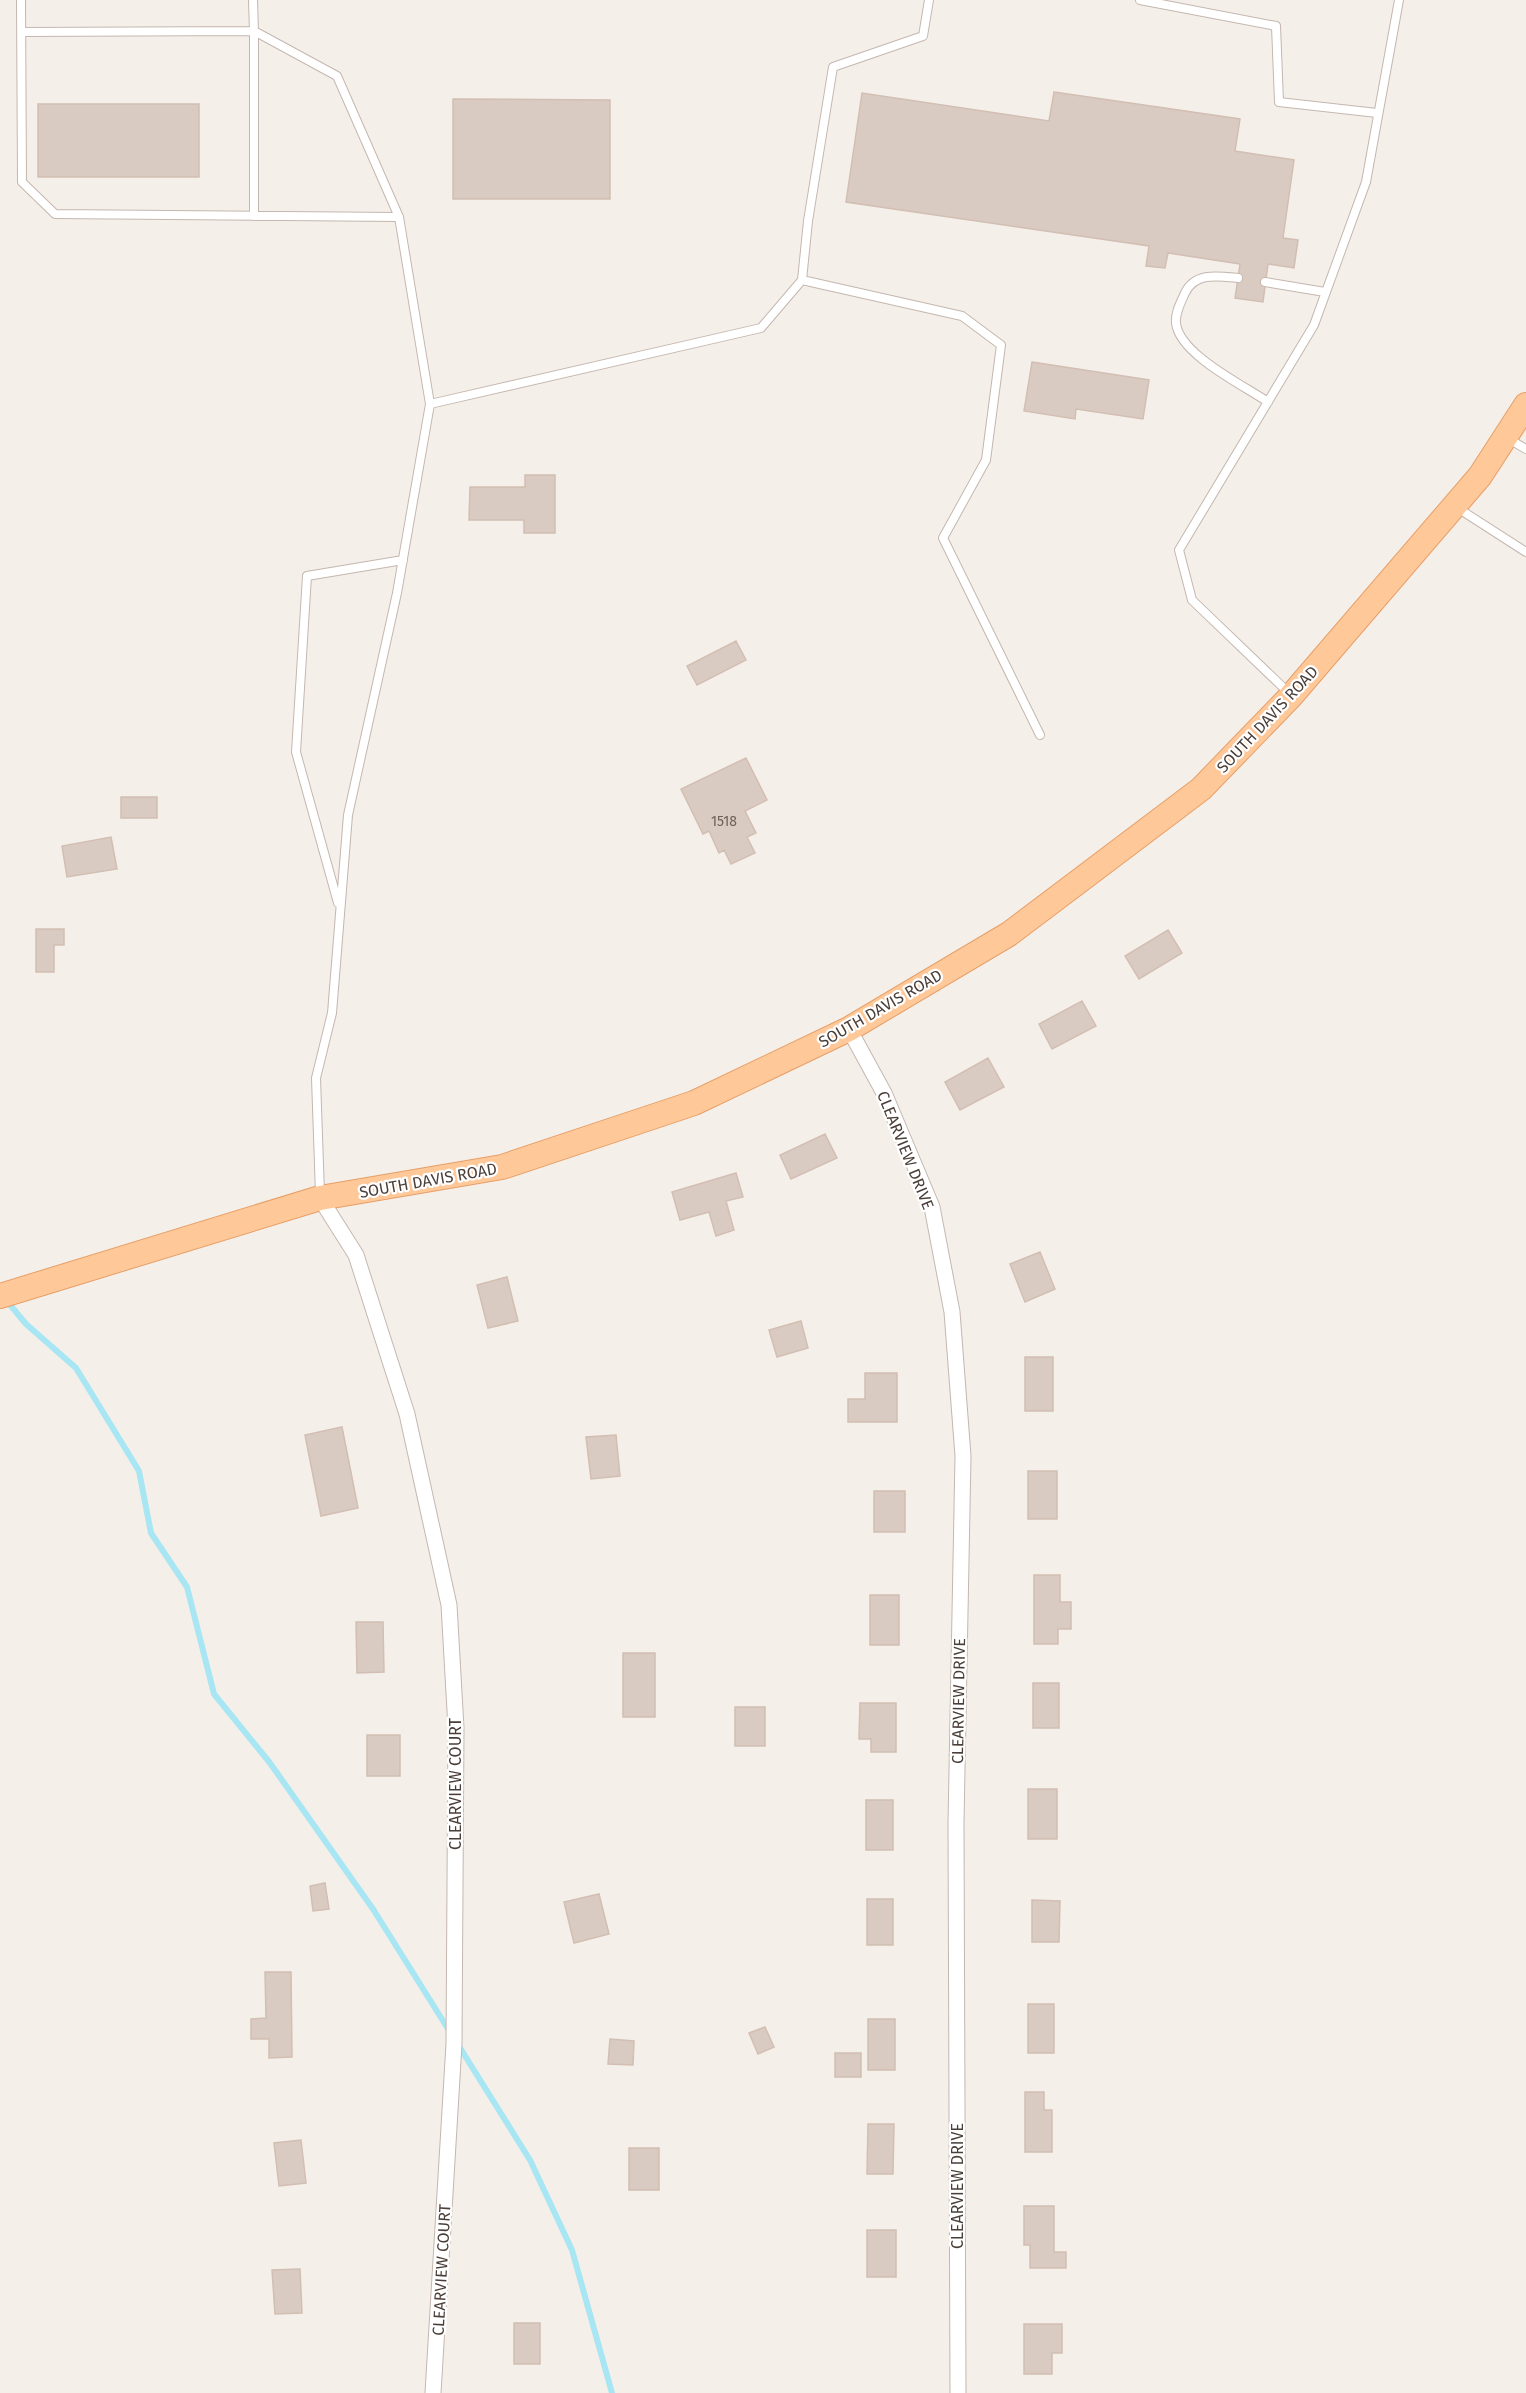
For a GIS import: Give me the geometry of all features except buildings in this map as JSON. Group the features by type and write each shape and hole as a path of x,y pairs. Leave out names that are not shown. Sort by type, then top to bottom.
{"main road":[{"name":"SOUTH DAVIS ROAD","path":"0,1296 320,1198 502,1167 694,1103 849,1029 1009,934 1201,789 1291,696 1479,476 1516,443 1526,405"}],"street":[{"name":"CLEARVIEW DRIVE","path":"849,1029 884,1093 932,1207 952,1312 963,1456 956,1823 958,2393"},
{"name":"CLEARVIEW COURT","path":"320,1198 356,1255 407,1414 449,1605 456,1728 454,2044 433,2393"}],"lane":[{"path":"21,0 22,182 55,214 399,217"},
{"path":"253,0 254,216"},
{"path":"430,404 760,328 802,280 808,221 833,67 923,36 929,0"},
{"path":"1140,0 1276,26 1279,102 1377,113"},
{"path":"1291,696 1192,600 1179,550 1314,325 1366,182 1399,0"},
{"path":"21,32 254,31 337,76 399,217 430,404 403,560 348,815 332,1013 316,1078 320,1198"},
{"path":"1238,278 1216,275 1195,280 1188,286 1175,322 1179,336 1193,352 1268,402"},
{"path":"802,280 962,316 1001,345 986,460 944,538 1040,735"},
{"path":"1265,282 1325,292"},
{"path":"1454,506 1526,552"},
{"path":"340,910 296,752 307,576 403,560"}],"waterway":[{"path":"6,1300 26,1324 76,1368 139,1471 151,1533 187,1587 214,1694 270,1763 373,1909 450,2032"},
{"path":"457,2043 530,2160 572,2250 612,2393"}]}
